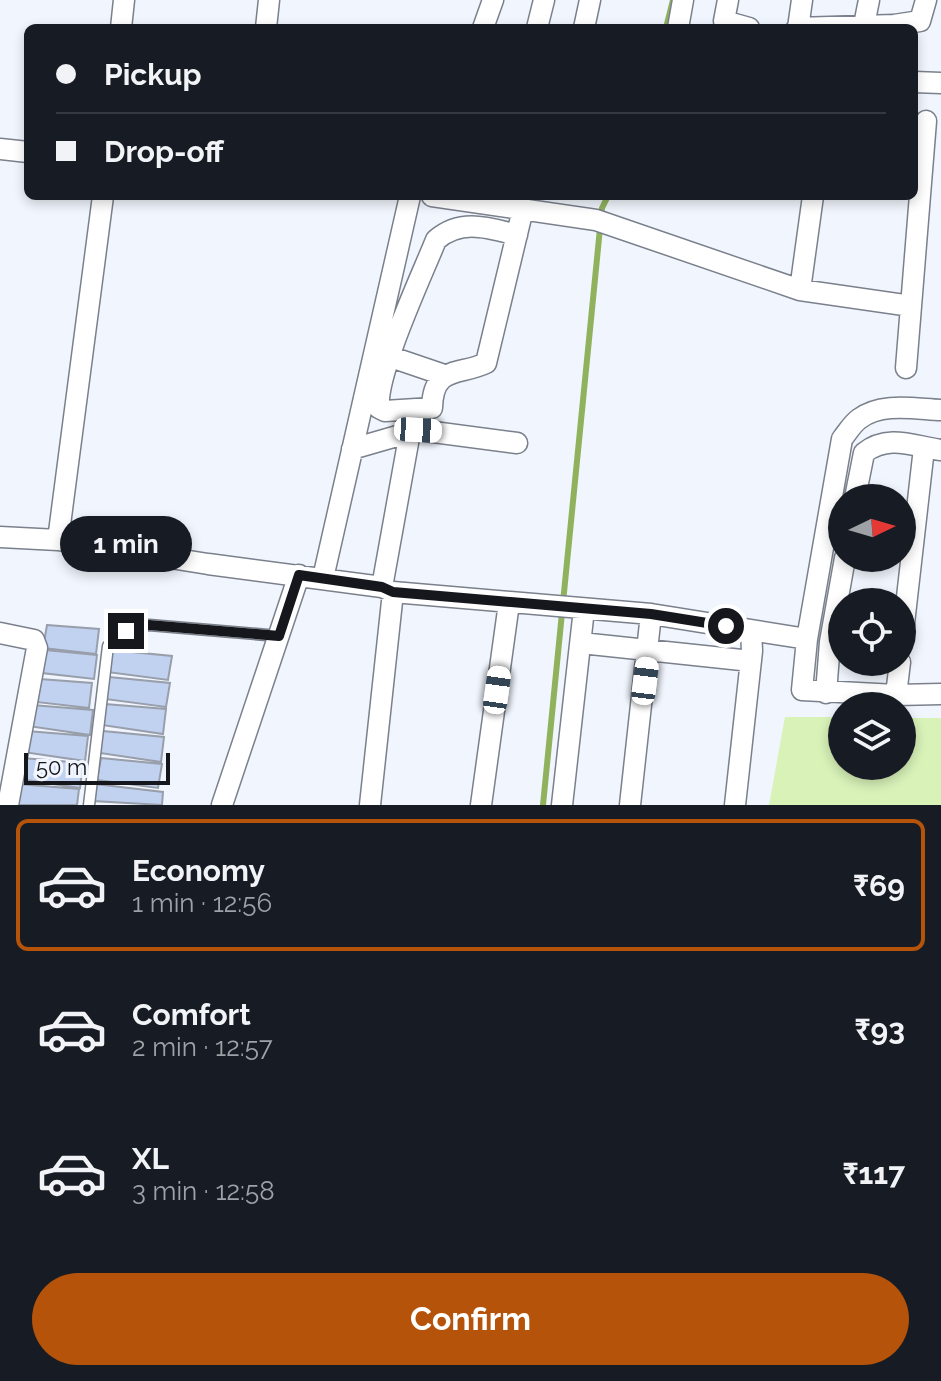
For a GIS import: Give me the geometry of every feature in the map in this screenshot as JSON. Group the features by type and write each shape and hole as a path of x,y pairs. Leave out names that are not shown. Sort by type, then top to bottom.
{"street":[{"path":"121,24 124,0"},
{"path":"266,24 269,0"},
{"path":"484,24 493,0"},
{"path":"538,24 544,0"},
{"path":"585,24 590,0"},
{"path":"679,24 683,0"},
{"path":"728,0 724,21 735,24"},
{"path":"798,24 802,0"},
{"path":"864,24 869,0"},
{"path":"907,24 920,21 926,0"},
{"path":"918,82 941,83"},
{"path":"906,368 926,121"},
{"path":"0,149 24,152"},
{"path":"58,540 102,200"},
{"path":"409,200 378,399 379,408 385,411 432,408 432,395 444,375 486,363 523,209"},
{"path":"460,200 523,209 554,205 800,290 911,306"},
{"path":"800,290 812,200"},
{"path":"323,578 352,449 383,362 436,240 469,225 517,235"},
{"path":"383,362 444,375"},
{"path":"842,572 830,642 826,693 802,690 807,639 842,439 858,420 877,410 941,410"},
{"path":"352,449 410,432 447,432 517,443"},
{"path":"370,805 388,589 410,432"},
{"path":"858,484 864,453 875,444 890,441 933,449 911,588"},
{"path":"0,537 58,540 388,589 509,603 651,614 807,639"},
{"path":"222,805 299,575"},
{"path":"481,805 509,603"},
{"path":"562,805 581,643 581,609"},
{"path":"630,805 651,614"},
{"path":"735,805 751,661 751,630"},
{"path":"0,633 27,637 34,640 37,648 8,805"},
{"path":"581,643 751,661"},
{"path":"916,695 941,694"}],"lane":[{"path":"89,805 108,646 126,631 149,625 279,636"}],"green space":[{"path":"785,717 828,717 828,780 916,780 916,718 941,718 941,805 769,805"}],"building":[{"path":"47,625 99,629 96,654 43,648"},
{"path":"45,650 97,655 94,679 42,673"},
{"path":"111,650 172,656 168,680 107,672"},
{"path":"109,677 170,683 166,707 105,699"},
{"path":"40,679 92,683 89,708 36,702"},
{"path":"105,704 166,709 163,734 102,725"},
{"path":"32,705 93,710 90,735 28,726"},
{"path":"27,731 88,736 85,761 23,752"},
{"path":"103,731 164,737 161,762 100,753"},
{"path":"22,758 83,763 80,788 19,779"},
{"path":"101,758 162,764 158,788 97,780"},
{"path":"18,784 79,789 77,805 14,805"},
{"path":"95,784 163,792 162,805 93,801"}],"waterway":[{"path":"667,24 673,0"},
{"path":"543,805 602,208 606,200"}],"route":[{"path":"126,631 149,625 279,636 299,575 382,587 393,592 651,614 726,626"}]}
